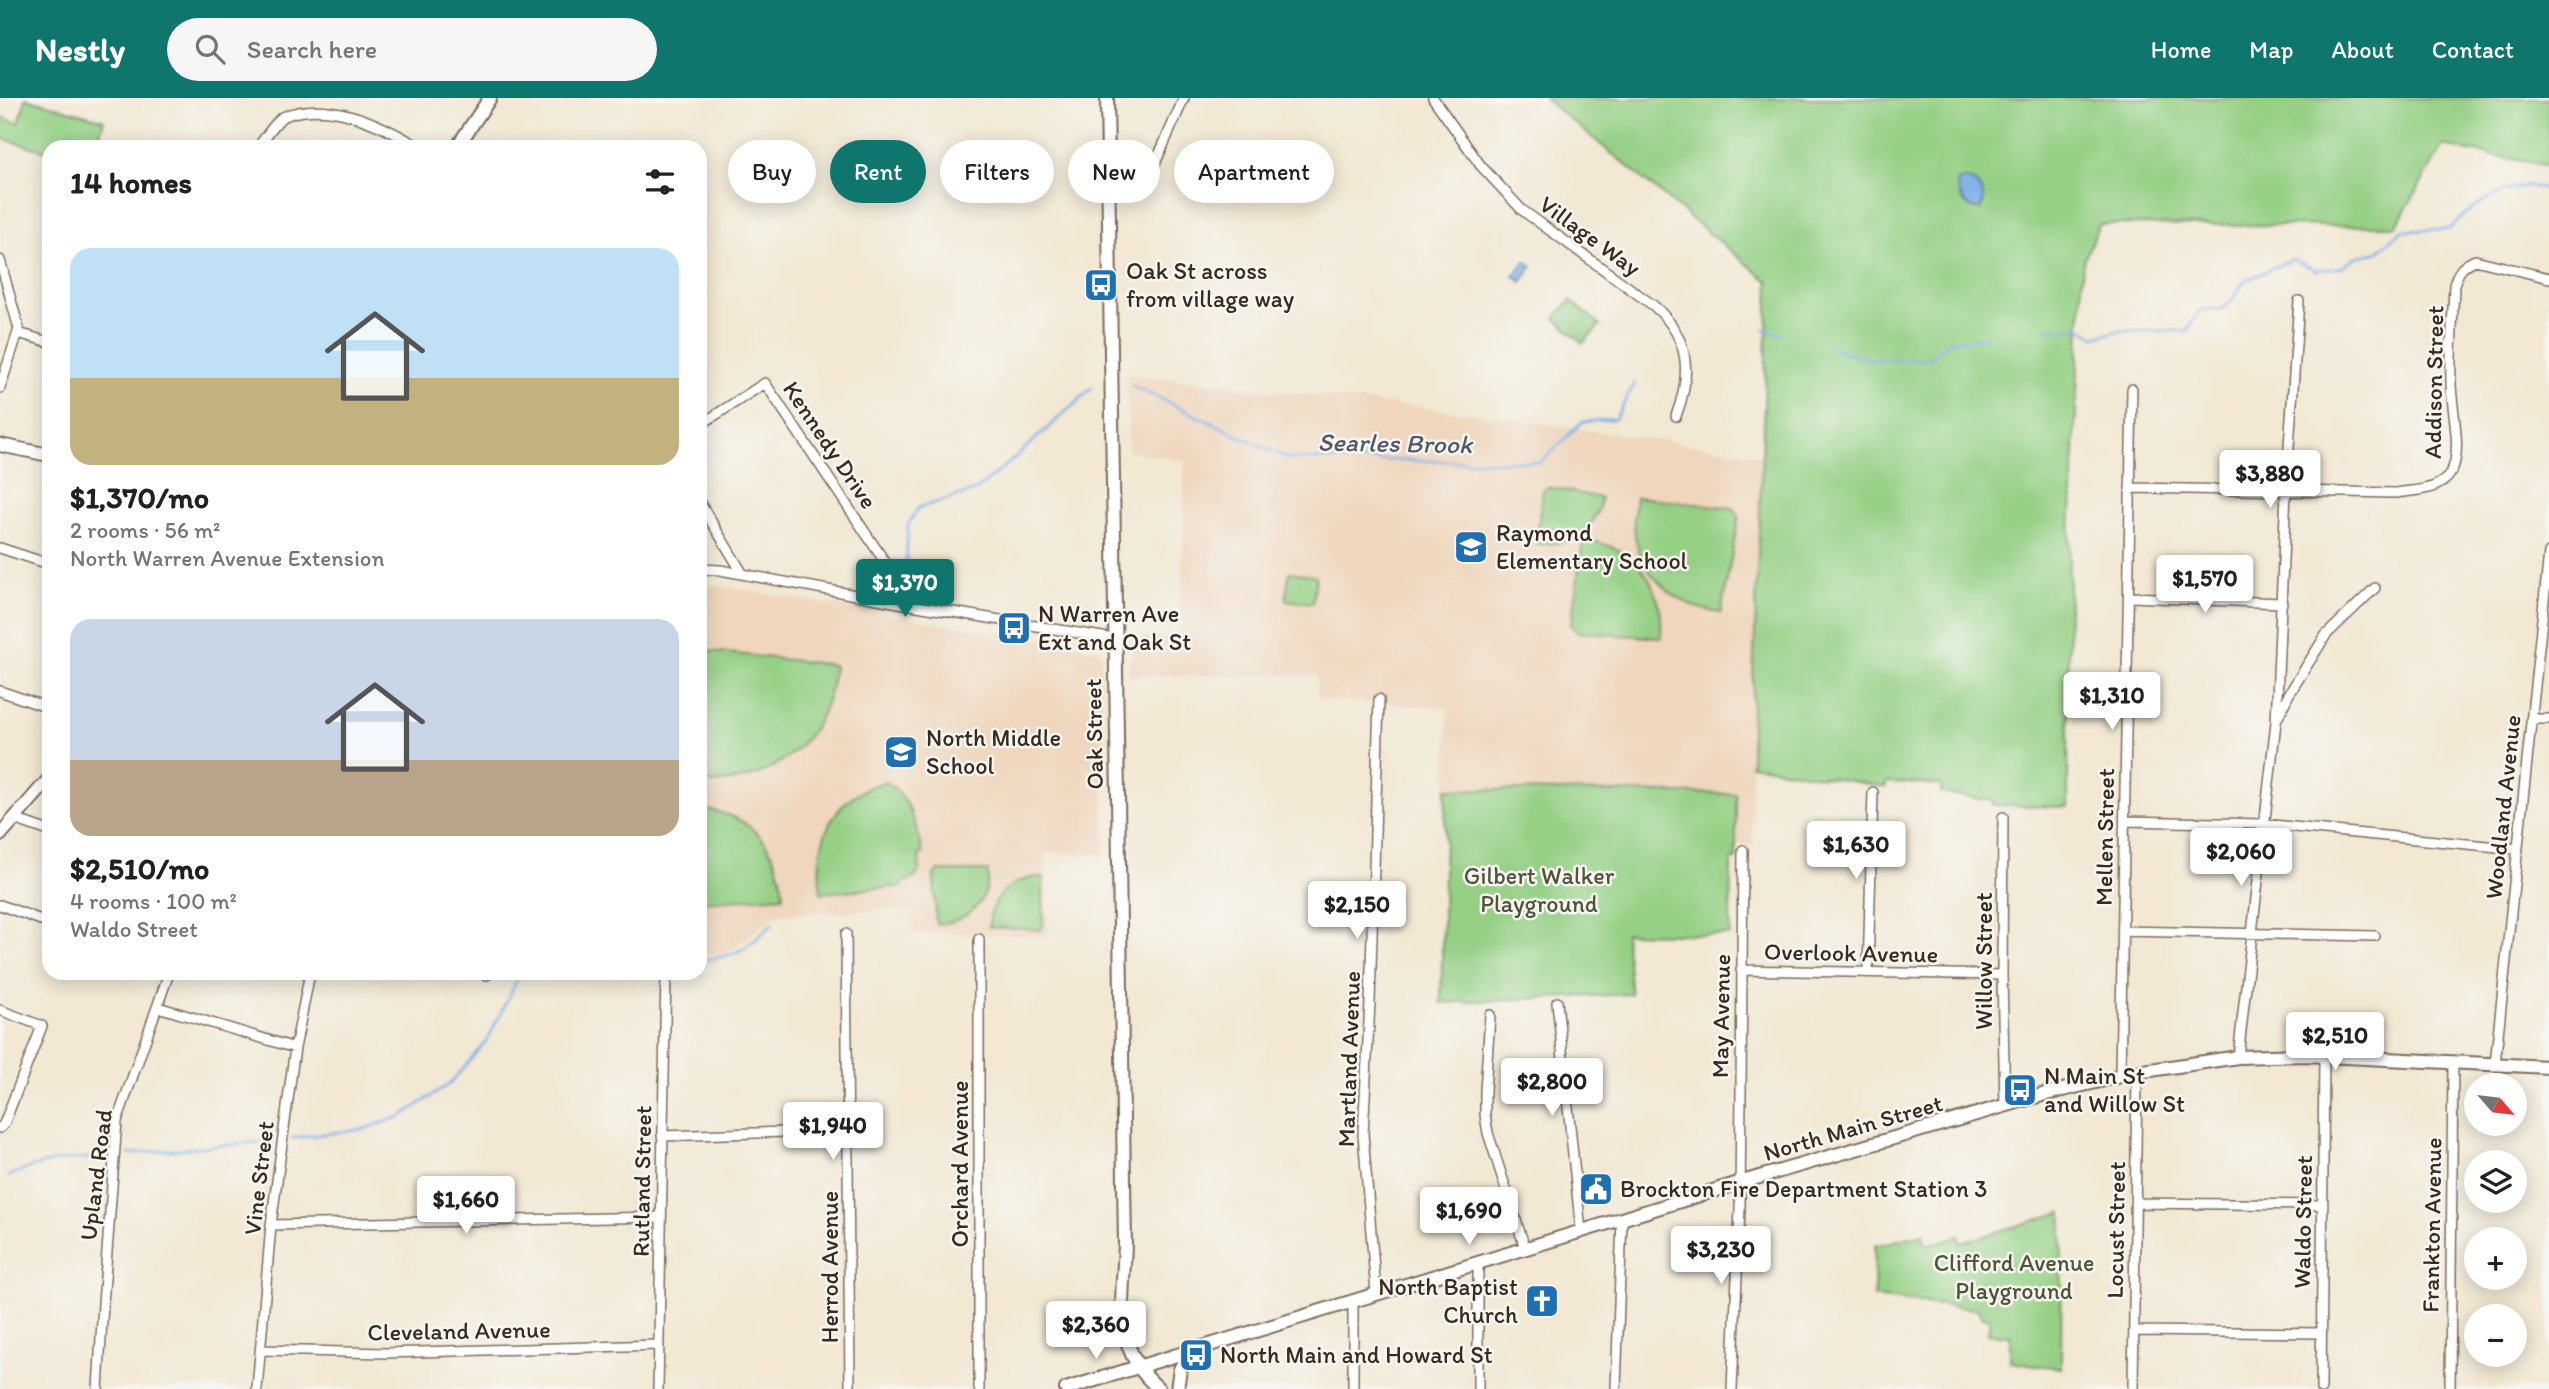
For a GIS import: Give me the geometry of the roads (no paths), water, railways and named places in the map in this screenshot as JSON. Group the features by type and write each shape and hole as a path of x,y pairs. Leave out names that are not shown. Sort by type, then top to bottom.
{"main road":[{"path":"462,140 490,98"},
{"name":"Oak Street","path":"1107,98 1107,140"},
{"name":"Oak Street","path":"1107,203 1125,1216 1123,1319 1126,1343 1137,1366"},
{"path":"0,445 42,453"},
{"path":"0,835 42,787"},
{"name":"North Main Street","path":"1066,1389 1739,1183 2005,1106 2137,1072 2238,1057 2324,1055 2549,1068"},
{"path":"1177,1389 1180,1369 1191,1350"},
{"path":"1137,1366 1155,1387"}],"street":[{"path":"1160,153 1184,98"},
{"name":"Village Way","path":"1433,98 1474,157 1522,210 1654,306 1667,319 1681,343 1686,365 1685,392 1676,416"},
{"path":"264,140 282,117 310,102 343,104 407,140"},
{"path":"0,260 18,320 18,333 0,388"},
{"name":"Addison Street","path":"2130,488 2396,493 2439,484 2449,475 2455,464 2451,384 2454,285 2458,273 2464,265 2475,260 2549,278"},
{"path":"2238,1057 2276,722 2286,491 2299,300"},
{"path":"18,333 42,340"},
{"name":"Kennedy Drive","path":"707,420 765,383 885,562 885,580 880,599"},
{"name":"Mellen Street","path":"2120,1076 2132,389"},
{"path":"707,515 743,574"},
{"path":"0,548 42,562"},
{"name":"Woodland Avenue","path":"2495,1064 2531,719 2547,599 2549,553"},
{"path":"707,570 1114,639"},
{"path":"2276,722 2289,694 2326,635 2375,588"},
{"path":"2130,597 2282,603"},
{"path":"0,691 42,706"},
{"name":"Martland Avenue","path":"1376,1293 1363,1134 1370,1003 1379,699"},
{"path":"2531,719 2549,719"},
{"path":"1868,972 1873,792"},
{"name":"Willow Street","path":"2003,817 2005,1106"},
{"path":"14,819 42,829"},
{"path":"2124,821 2263,824 2518,849"},
{"name":"May Avenue","path":"1732,1389 1740,1209 1742,850"},
{"path":"0,905 42,920"},
{"path":"2122,931 2375,936"},
{"name":"Herrod Avenue","path":"846,934 850,1389"},
{"name":"Orchard Avenue","path":"979,939 979,1389"},
{"name":"Overlook Avenue","path":"1741,970 2002,975"},
{"name":"Upland Road","path":"98,1389 117,1121 167,980"},
{"name":"Vine Street","path":"257,1389 271,1225 295,1048 309,980"},
{"name":"Rutland Street","path":"658,1389 666,980"},
{"path":"1556,1002 1581,1231"},
{"path":"158,1007 295,1048"},
{"path":"0,1010 42,1026 4,1125 0,1128"},
{"path":"1490,1015 1485,1115 1488,1133 1525,1248"},
{"name":"Waldo Street","path":"2321,1389 2324,1055"},
{"name":"Frankton Avenue","path":"2450,1389 2454,1062"},
{"name":"Locust Street","path":"2133,1389 2137,1072"},
{"path":"662,1136 848,1130"},
{"path":"2135,1203 2323,1205"},
{"path":"271,1225 660,1217"},
{"path":"1616,1389 1622,1219"},
{"path":"1478,1262 1478,1389"},
{"path":"1353,1300 1353,1389"},
{"path":"2134,1331 2322,1333"},
{"name":"Cleveland Avenue","path":"261,1350 386,1353 658,1345"}],"water":[{"path":"1963,179 1980,188 1984,200 1980,209 1971,207 1961,196 1958,182"},
{"path":"1525,261 1533,266 1522,282 1514,276"}],"waterway":[{"name":"Searles Brook","path":"2045,329 2080,327 2095,337 2118,331 2187,331 2200,310 2221,309 2234,298 2243,282 2292,259 2316,270 2343,267 2355,257 2376,253 2401,231 2449,229 2494,195 2522,187 2549,190"},
{"name":"Searles Brook","path":"1764,329 1782,335"},
{"name":"Searles Brook","path":"1828,346 1868,360 1929,359 1950,341 1988,337"},
{"name":"Searles Brook","path":"1133,386 1289,459 1541,462 1582,422 1615,419 1635,383"},
{"name":"Searles Brook","path":"905,585 908,525 918,508 975,491 1092,388"},
{"name":"Searles Brook","path":"707,959 724,957 741,950 773,923"},
{"name":"Searles Brook","path":"292,1138 364,1129 402,1116 451,1083 488,1039 517,980"},
{"name":"Searles Brook","path":"128,1154 269,1141"},
{"name":"Searles Brook","path":"9,1176 55,1161 103,1158"}],"place":[{"name":"Oak St across from village way","path":"1101,285"},
{"name":"Raymond Elementary School","path":"1471,547"},
{"name":"N Warren Ave Ext and Oak St","path":"1014,628"},
{"name":"North Middle School","path":"901,752"},
{"name":"N Main St and Willow St","path":"2020,1090"},
{"name":"Brockton Fire Department Station 3","path":"1596,1189"},
{"name":"North Baptist Church","path":"1542,1301"},
{"name":"North Main and Howard St","path":"1196,1355"}],"park label":[{"name":"Gilbert Walker Playground","path":"1539,890"},
{"name":"Clifford Avenue Playground","path":"2014,1277"}]}
